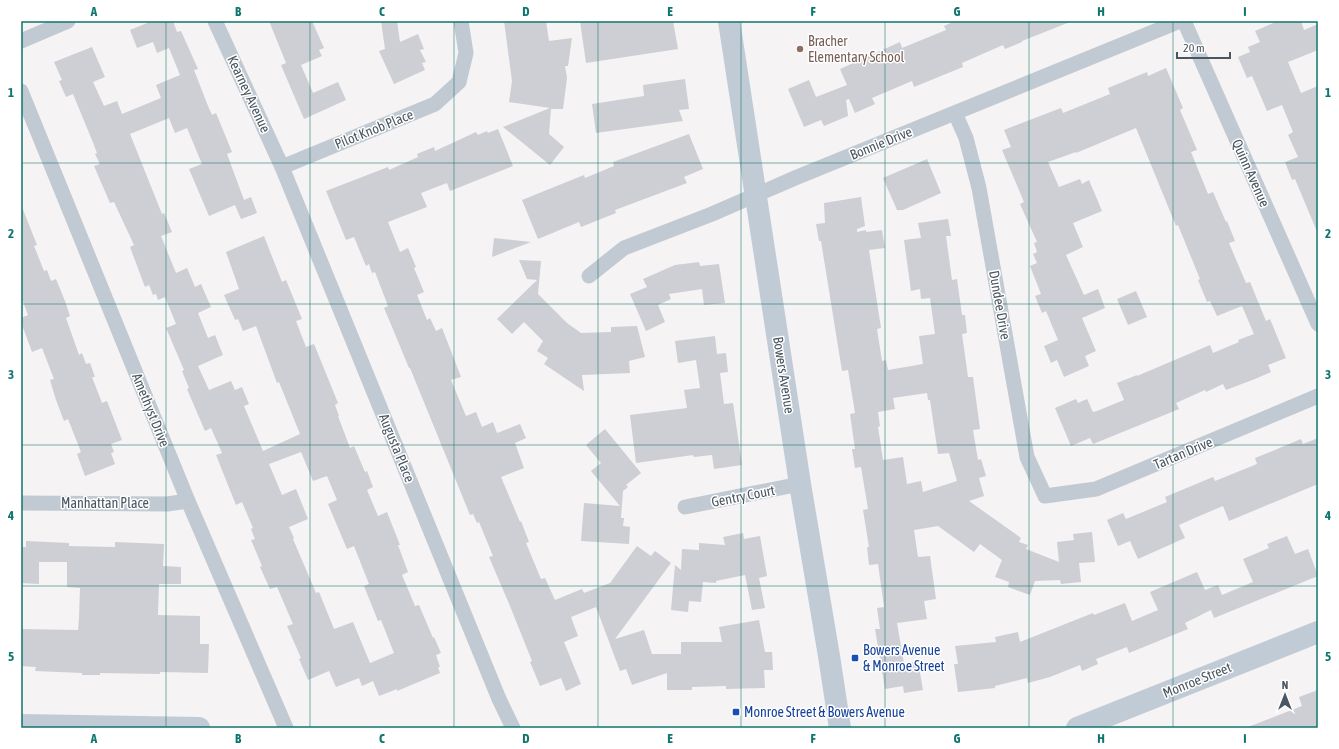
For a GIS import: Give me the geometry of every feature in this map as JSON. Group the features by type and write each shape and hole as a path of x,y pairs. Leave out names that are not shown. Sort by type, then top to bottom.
{"main road":[{"name":"Bowers Avenue","path":"729,21 757,195 800,484 840,728"},
{"name":"Monroe Street","path":"1077,728 1318,632"},
{"path":"21,725 199,728"}],"street":[{"path":"21,41 68,21"},
{"name":"Kearney Avenue","path":"215,21 282,167"},
{"name":"Pilot Knob Place","path":"282,167 435,104 459,82 466,53 461,21"},
{"name":"Bonnie Drive","path":"589,276 624,248 757,195 795,178 1180,21"},
{"name":"Quinn Avenue","path":"1184,21 1318,324"},
{"name":"Amethyst Drive","path":"21,91 188,501 286,728"},
{"name":"Dundee Drive","path":"955,114 966,138 979,188 1027,457 1045,496"},
{"name":"Augusta Place","path":"282,167 499,699 513,728"},
{"name":"Tartan Drive","path":"1045,496 1096,490 1318,396"},
{"name":"Gentry Court","path":"685,507 800,484"},
{"name":"Manhattan Place","path":"21,503 167,504 188,501"}],"building":[{"path":"152,21 173,21 177,32 181,31 198,69 194,70 208,106 212,115 216,113 232,152 227,154 244,200 251,197 257,213 241,219 235,205 209,216 189,169 202,164 187,128 175,133 169,118 130,134 162,214 164,213 172,232 161,236 176,273 187,268 195,287 201,284 211,307 198,313 208,338 215,335 223,355 198,366 209,390 231,381 235,390 242,387 249,404 244,406 263,451 300,434 279,382 277,383 256,326 243,331 238,319 235,320 224,295 239,289 226,252 264,236 282,282 286,280 302,319 296,321 306,347 314,344 338,403 335,405 350,448 354,446 365,472 367,471 373,487 367,490 378,516 387,512 400,545 398,545 408,572 402,575 415,606 419,605 441,653 436,655 440,667 438,667 440,673 397,691 397,689 379,696 373,681 362,686 359,678 336,687 329,671 308,680 299,659 301,658 287,626 293,624 277,587 270,589 260,567 262,566 251,540 255,539 251,529 253,528 242,502 236,505 216,455 222,453 211,428 205,431 187,389 189,388 182,371 184,370 166,328 176,324 165,297 158,300 156,294 153,295 149,285 145,287 130,247 134,245 114,202 110,203 94,166 100,164 95,154 97,153 73,94 66,97 59,81 62,80 54,62 92,47 105,77 93,82 104,106 117,101 122,114 161,98 156,85 180,75 169,48 157,53 153,42 137,48 130,30","holes":["301,452 313,481 327,476 337,500 328,504 347,549 354,546 369,584 364,586 378,621 381,620 394,653 370,663 353,622 334,629 319,592 316,593 289,527 308,519 296,489 282,495 269,464"]},
{"path":"269,21 312,21 324,48 319,50 322,56 301,65 313,93 338,82 346,100 304,119 281,65 286,63"},
{"path":"381,21 397,21 400,42 418,34 424,49 420,50 426,62 422,63 425,70 394,84 379,51 385,49"},
{"path":"504,21 546,21 549,41 572,38 568,66 565,66 567,78 563,109 551,109 549,134 564,147 550,165 503,127 550,108 509,102 512,81"},
{"path":"580,21 673,21 678,49 586,63"},
{"path":"955,21 1070,22 1005,49 1003,45 962,63 963,67 914,87 912,81 872,98 875,104 855,113 849,99 846,100 848,116 824,126 821,120 804,127 788,89 809,80 816,97 847,85 840,69 900,42 902,48 946,30 944,26"},
{"path":"1278,21 1301,21 1304,30 1318,24 1318,50 1288,62 1301,93 1318,86 1318,234 1295,179 1292,180 1285,162 1298,157 1288,135 1293,132 1282,105 1267,111 1252,76 1247,78 1238,57 1250,52 1248,47 1260,42 1255,31"},
{"path":"1166,68 1183,108 1180,110 1197,150 1191,152 1208,194 1213,192 1226,222 1227,221 1235,241 1229,243 1246,283 1250,282 1266,321 1270,319 1286,358 1268,365 1271,372 1255,379 1226,390 1223,384 1206,392 1205,390 1176,403 1179,409 1093,444 1090,438 1071,446 1055,408 1076,399 1078,403 1087,399 1093,412 1097,411 1124,400 1117,383 1210,345 1213,353 1239,342 1238,340 1254,334 1242,306 1217,316 1210,301 1207,302 1198,280 1200,279 1178,225 1176,226 1136,128 1076,153 1048,162 1059,187 1080,179 1082,184 1089,180 1102,211 1073,223 1083,247 1066,255 1084,295 1098,289 1105,308 1082,318 1096,351 1085,356 1089,366 1064,377 1057,360 1051,363 1044,346 1058,340 1046,311 1042,313 1035,296 1041,294 1030,266 1037,263 1033,254 1037,252 1034,243 1037,242 1020,204 1024,202 1002,150 1011,147 1004,130 1061,108 1063,113 1110,94 1108,88 1147,72 1148,76"},
{"path":"685,79 689,109 679,110 683,121 596,133 592,104 644,96 643,85"},
{"path":"498,129 513,166 450,191 447,183 421,193 427,207 388,222 400,252 408,248 416,267 414,268 424,292 417,295 427,320 430,318 436,331 442,328 461,377 451,380 466,416 476,412 482,427 493,422 497,433 520,424 526,438 515,443 524,468 501,477 520,522 521,521 529,542 526,543 541,579 545,578 555,600 582,589 584,593 610,583 637,546 651,556 655,551 671,563 615,639 644,630 652,654 681,654 681,642 722,642 719,627 759,620 765,652 772,652 773,670 764,670 765,688 726,689 726,686 692,687 692,690 667,690 667,673 632,685 626,669 620,671 596,607 571,617 578,636 564,642 581,684 566,691 561,678 540,686 530,662 532,661 489,557 493,556 479,522 477,523 473,514 470,515 384,308 388,306 375,272 372,273 369,264 366,266 354,237 346,240 326,191 388,167 389,170 418,157 417,154 434,147 435,151 476,132 478,135 487,131 488,133"},
{"path":"689,134 703,169 684,177 687,183 615,210 616,213 581,227 579,222 538,239 522,200 584,175 585,178 614,166 613,162"},
{"path":"927,159 941,193 903,210 897,210 883,178"},
{"path":"861,197 865,226 857,229 857,232 866,230 866,232 882,230 885,248 869,250 881,328 877,329 882,361 886,360 888,370 923,364 919,336 935,334 930,298 921,299 920,289 911,291 904,240 921,238 918,223 948,219 951,236 946,236 952,280 957,279 962,315 965,315 967,333 962,334 968,377 973,377 980,429 973,430 978,460 981,459 986,476 979,478 984,496 969,501 1021,538 1019,542 1028,545 1026,549 1059,562 1057,542 1074,540 1073,534 1092,532 1095,562 1079,563 1081,582 1061,584 1060,580 1035,581 1030,595 1008,587 1009,582 995,577 1002,560 980,544 974,552 938,526 914,530 918,557 930,556 936,599 924,601 927,619 897,623 904,664 918,661 923,690 904,693 903,686 885,689 875,629 880,629 877,608 884,607 878,564 869,565 867,547 869,547 863,510 868,509 861,467 855,468 852,449 855,449 850,414 855,413 848,370 842,371 821,241 819,241 816,224 825,223 824,203","holes":["927,393 928,400 930,400 938,454 949,453 957,481 923,492 921,481 907,484 903,457 883,460 878,427 880,426 878,412 895,409 893,398"]},
{"path":"22,207 37,245 34,246 44,271 47,270 51,281 56,279 65,301 70,316 66,318 79,355 82,353 86,364 90,363 95,377 92,377 102,403 107,401 122,440 111,444 114,452 111,453 115,464 85,476 77,454 81,452 68,419 64,421 56,400 50,380 54,379 42,348 32,352 21,322 21,318 28,315 21,296"},
{"path":"494,238 531,242 492,257"},
{"path":"519,260 541,261 538,294 567,323 581,333 611,332 611,327 637,326 645,357 629,361 630,373 582,375 584,391 544,364 548,358 537,351 543,341 524,322 512,334 497,319 537,280 527,279"},
{"path":"699,262 700,266 719,264 725,303 704,305 702,289 669,294 671,299 658,305 665,322 646,331 630,294 647,287 643,279 675,265"},
{"path":"1136,291 1147,317 1128,325 1117,299"},
{"path":"715,336 717,354 726,353 728,372 720,373 724,404 733,403 742,465 714,469 712,455 694,457 693,455 636,463 630,415 687,408 684,390 700,388 696,360 678,363 675,341"},
{"path":"605,429 641,473 626,485 628,487 623,491 621,518 624,518 623,526 630,527 629,544 581,541 584,503 620,506 591,471 601,463 586,445"},
{"path":"1318,438 1318,484 1229,521 1223,506 1179,525 1185,538 1138,559 1130,541 1118,546 1107,520 1123,513 1126,519 1167,502 1165,497 1213,477 1215,481 1257,464 1255,458 1301,439 1303,444"},
{"path":"743,533 744,539 760,536 767,576 759,578 765,608 752,610 745,575 716,581 716,583 703,582 701,602 689,601 688,612 671,610 675,565 681,570 682,549 699,550 699,543 725,545 723,537"},
{"path":"1287,536 1295,554 1308,549 1318,576 1214,618 1211,610 1185,623 1188,629 1129,653 1127,647 1096,659 1098,664 1082,671 1080,665 1050,677 1028,683 1027,678 995,686 995,688 958,692 954,664 958,664 955,646 996,642 995,637 1018,632 1020,642 1093,613 1094,615 1125,603 1132,621 1158,610 1150,592 1197,572 1205,590 1218,585 1222,595 1253,582 1243,559 1269,548 1267,544"},
{"path":"26,541 69,543 69,546 115,547 115,542 164,544 163,566 181,567 181,584 159,584 158,615 200,616 200,644 209,644 208,673 160,672 160,674 100,673 100,675 82,675 82,673 35,671 36,667 21,666 21,629 78,630 79,618 80,588 67,587 67,562 39,562 39,584 21,583 21,547 26,547"},
{"path":"1318,690 1318,728 1248,728 1302,706 1299,697"}],"place":[{"name":"Bracher Elementary School","path":"800,49"},
{"name":"Bowers Avenue & Monroe Street","path":"855,658"},
{"name":"Monroe Street & Bowers Avenue","path":"736,712"}]}
